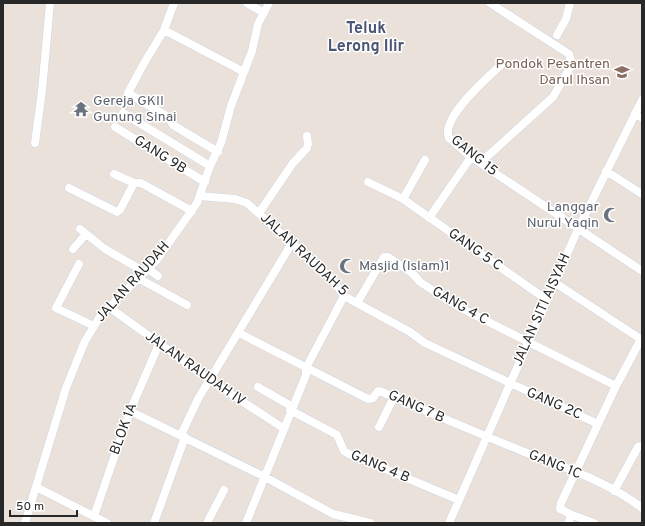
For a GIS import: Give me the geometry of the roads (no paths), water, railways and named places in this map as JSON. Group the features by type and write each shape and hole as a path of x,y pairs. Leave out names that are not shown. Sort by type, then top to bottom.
{"street":[{"path":"35,143 42,91 50,3"},
{"path":"174,3 164,30 133,82 128,94 168,117 173,125 218,152"},
{"path":"247,3 264,13"},
{"name":"JALAN RAUDAH","path":"25,523 66,388 85,341 94,326 109,307 167,247 192,211 200,196 210,166 218,152 231,106 244,72 258,24 269,3"},
{"path":"480,163 553,97 572,66 572,61 569,54 490,3"},
{"path":"557,35 566,19 570,3"},
{"path":"164,30 244,72"},
{"name":"GANG 15","path":"502,64 466,99 448,126 449,138 470,157 642,270"},
{"name":"JALAN SITI AISYAH","path":"450,523 486,437 578,229 606,171 639,115 642,100"},
{"path":"123,113 210,166"},
{"name":"GANG 9B","path":"115,127 205,182"},
{"path":"260,213 293,163 307,148 307,136"},
{"path":"429,218 470,157"},
{"path":"403,200 425,160"},
{"path":"606,171 642,194"},
{"path":"114,174 134,182 140,182 192,211"},
{"path":"69,188 117,212 120,210 134,182"},
{"name":"GANG 5 C","path":"368,182 403,200 547,300"},
{"name":"JALAN RAUDAH 5","path":"200,196 241,200 260,213 331,278 344,296 410,332 425,344 510,384"},
{"path":"73,249 83,232 105,249 158,276"},
{"path":"154,523 183,436 198,400 211,381 292,243"},
{"name":"GANG 4 C","path":"357,303 384,257 388,256 412,273 420,282 446,300 616,386"},
{"path":"79,264 56,308 94,326"},
{"path":"138,278 187,305"},
{"path":"554,282 642,340 616,386 560,505 560,510 594,523"},
{"path":"246,523 291,408 306,375 306,368 344,296"},
{"name":"JALAN RAUDAH IV","path":"109,307 211,381 283,428"},
{"path":"239,333 306,368"},
{"name":"BLOK 1A","path":"94,516 130,411 159,344"},
{"name":"GANG 7 B","path":"306,368 368,399 373,398 378,391 486,437"},
{"name":"GANG 2C","path":"510,384 598,424"},
{"name":"GANG 4 B","path":"258,387 336,436 344,451 347,453 459,500"},
{"path":"379,427 394,397"},
{"path":"130,411 265,477 333,514 370,523"},
{"name":"GANG 1C","path":"486,437 576,472 623,495 642,508"},
{"path":"614,491 638,446 642,446"},
{"path":"36,487 107,523"},
{"path":"207,523 224,490"},
{"path":"568,523 572,515"}],"place":[{"name":"Pondok Pesantren Darul Ihsan","path":"622,72"},
{"name":"Gereja GKII Gunung Sinai","path":"81,109"},
{"name":"Langgar Nurul Yaqin","path":"611,215"},
{"name":"Masjid (Islam)1","path":"347,266"}],"district":[{"name":"Teluk Lerong Ilir","path":"366,38"}]}
